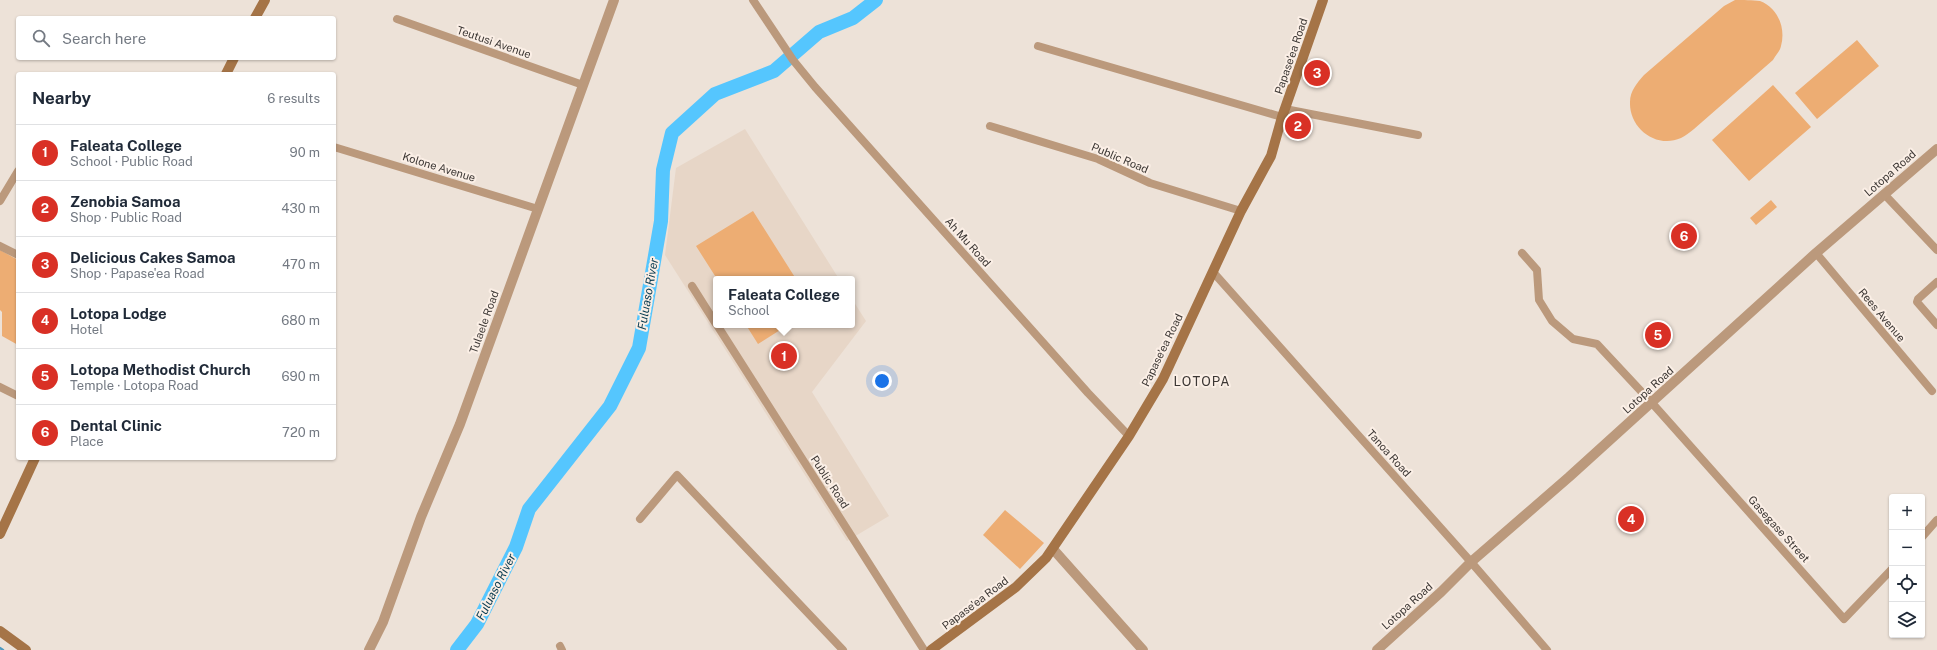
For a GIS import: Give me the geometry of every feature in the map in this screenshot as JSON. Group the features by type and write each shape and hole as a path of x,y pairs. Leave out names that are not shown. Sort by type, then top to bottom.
{"main road":[{"path":"257,16 265,0"},
{"name":"Papase'ea Road","path":"931,650 1016,587 1037,569 1053,548 1129,436 1163,379 1241,211 1270,156 1283,113 1323,0"},
{"path":"227,72 233,60"},
{"path":"0,534 34,460"},
{"path":"0,631 26,650"}],"street":[{"name":"Tulaele Road","path":"369,650 383,622 421,517 460,424 614,0"},
{"name":"Ah Mu Road","path":"753,0 794,60 820,93 1031,330 1129,436"},
{"name":"Teutusi Avenue","path":"397,20 583,85"},
{"path":"1038,46 1283,113 1418,135"},
{"name":"Public Road","path":"990,126 1098,159 1150,183 1241,211"},
{"name":"Kolone Avenue","path":"336,148 538,209"},
{"name":"Lotopa Road","path":"1377,650 1441,592 1471,562 1569,478 1816,254 1937,149"},
{"path":"0,201 16,174"},
{"path":"1884,194 1937,250"},
{"path":"0,246 16,254"},
{"path":"1522,253 1537,270 1539,300 1552,321 1573,339 1597,344 1652,403"},
{"name":"Rees Avenue","path":"1816,254 1932,390"},
{"name":"Tanoa Road","path":"1213,272 1471,562 1547,650"},
{"path":"1937,282 1918,299 1917,302 1937,325"},
{"name":"Public Road","path":"692,286 713,320"},
{"name":"Public Road","path":"718,328 924,650"},
{"path":"0,387 16,395"},
{"name":"Gasegase Street","path":"1652,403 1844,619 1889,572"},
{"path":"640,519 677,475 843,650"},
{"path":"1925,534 1937,520"},
{"path":"1053,548 1143,650"}],"shaded area":[{"path":"1735,0 1760,1 1772,8 1779,19 1781,26 1782,39 1780,50 1773,60 1683,137 1672,141 1662,141 1646,134 1639,128 1631,111 1630,98 1636,84 1644,75 1724,6"},
{"path":"1857,40 1879,66 1817,119 1795,93"},
{"path":"1773,85 1811,127 1749,181 1712,140"},
{"path":"745,129 837,276 713,276 713,328 855,328 855,304 866,321 812,392 889,516 847,541 665,255 676,168"},
{"path":"1771,200 1777,207 1756,225 1750,218"},
{"path":"753,211 794,276 715,276 696,246"},
{"path":"0,250 16,259 16,344 2,336 2,312 0,310"},
{"path":"748,328 783,328 758,344"},
{"path":"1005,510 1044,543 1020,569 983,535"}],"waterway":[{"name":"Fuluaso River","path":"457,650 477,624 516,547 529,509 610,406 639,348 661,221 663,170 672,133 715,94 774,71 819,32 853,18 876,0"}],"place":[{"name":"Delicious Cakes Samoa","path":"1317,73"},
{"name":"Zenobia Samoa","path":"1298,126"},
{"name":"Dental Clinic","path":"1684,236"},
{"name":"Lotopa Methodist Church","path":"1658,335"},
{"name":"Faleata College","path":"784,356"},
{"name":"Lotopa Lodge","path":"1631,519"}],"district":[{"name":"LOTOPA","path":"1202,381"}]}
